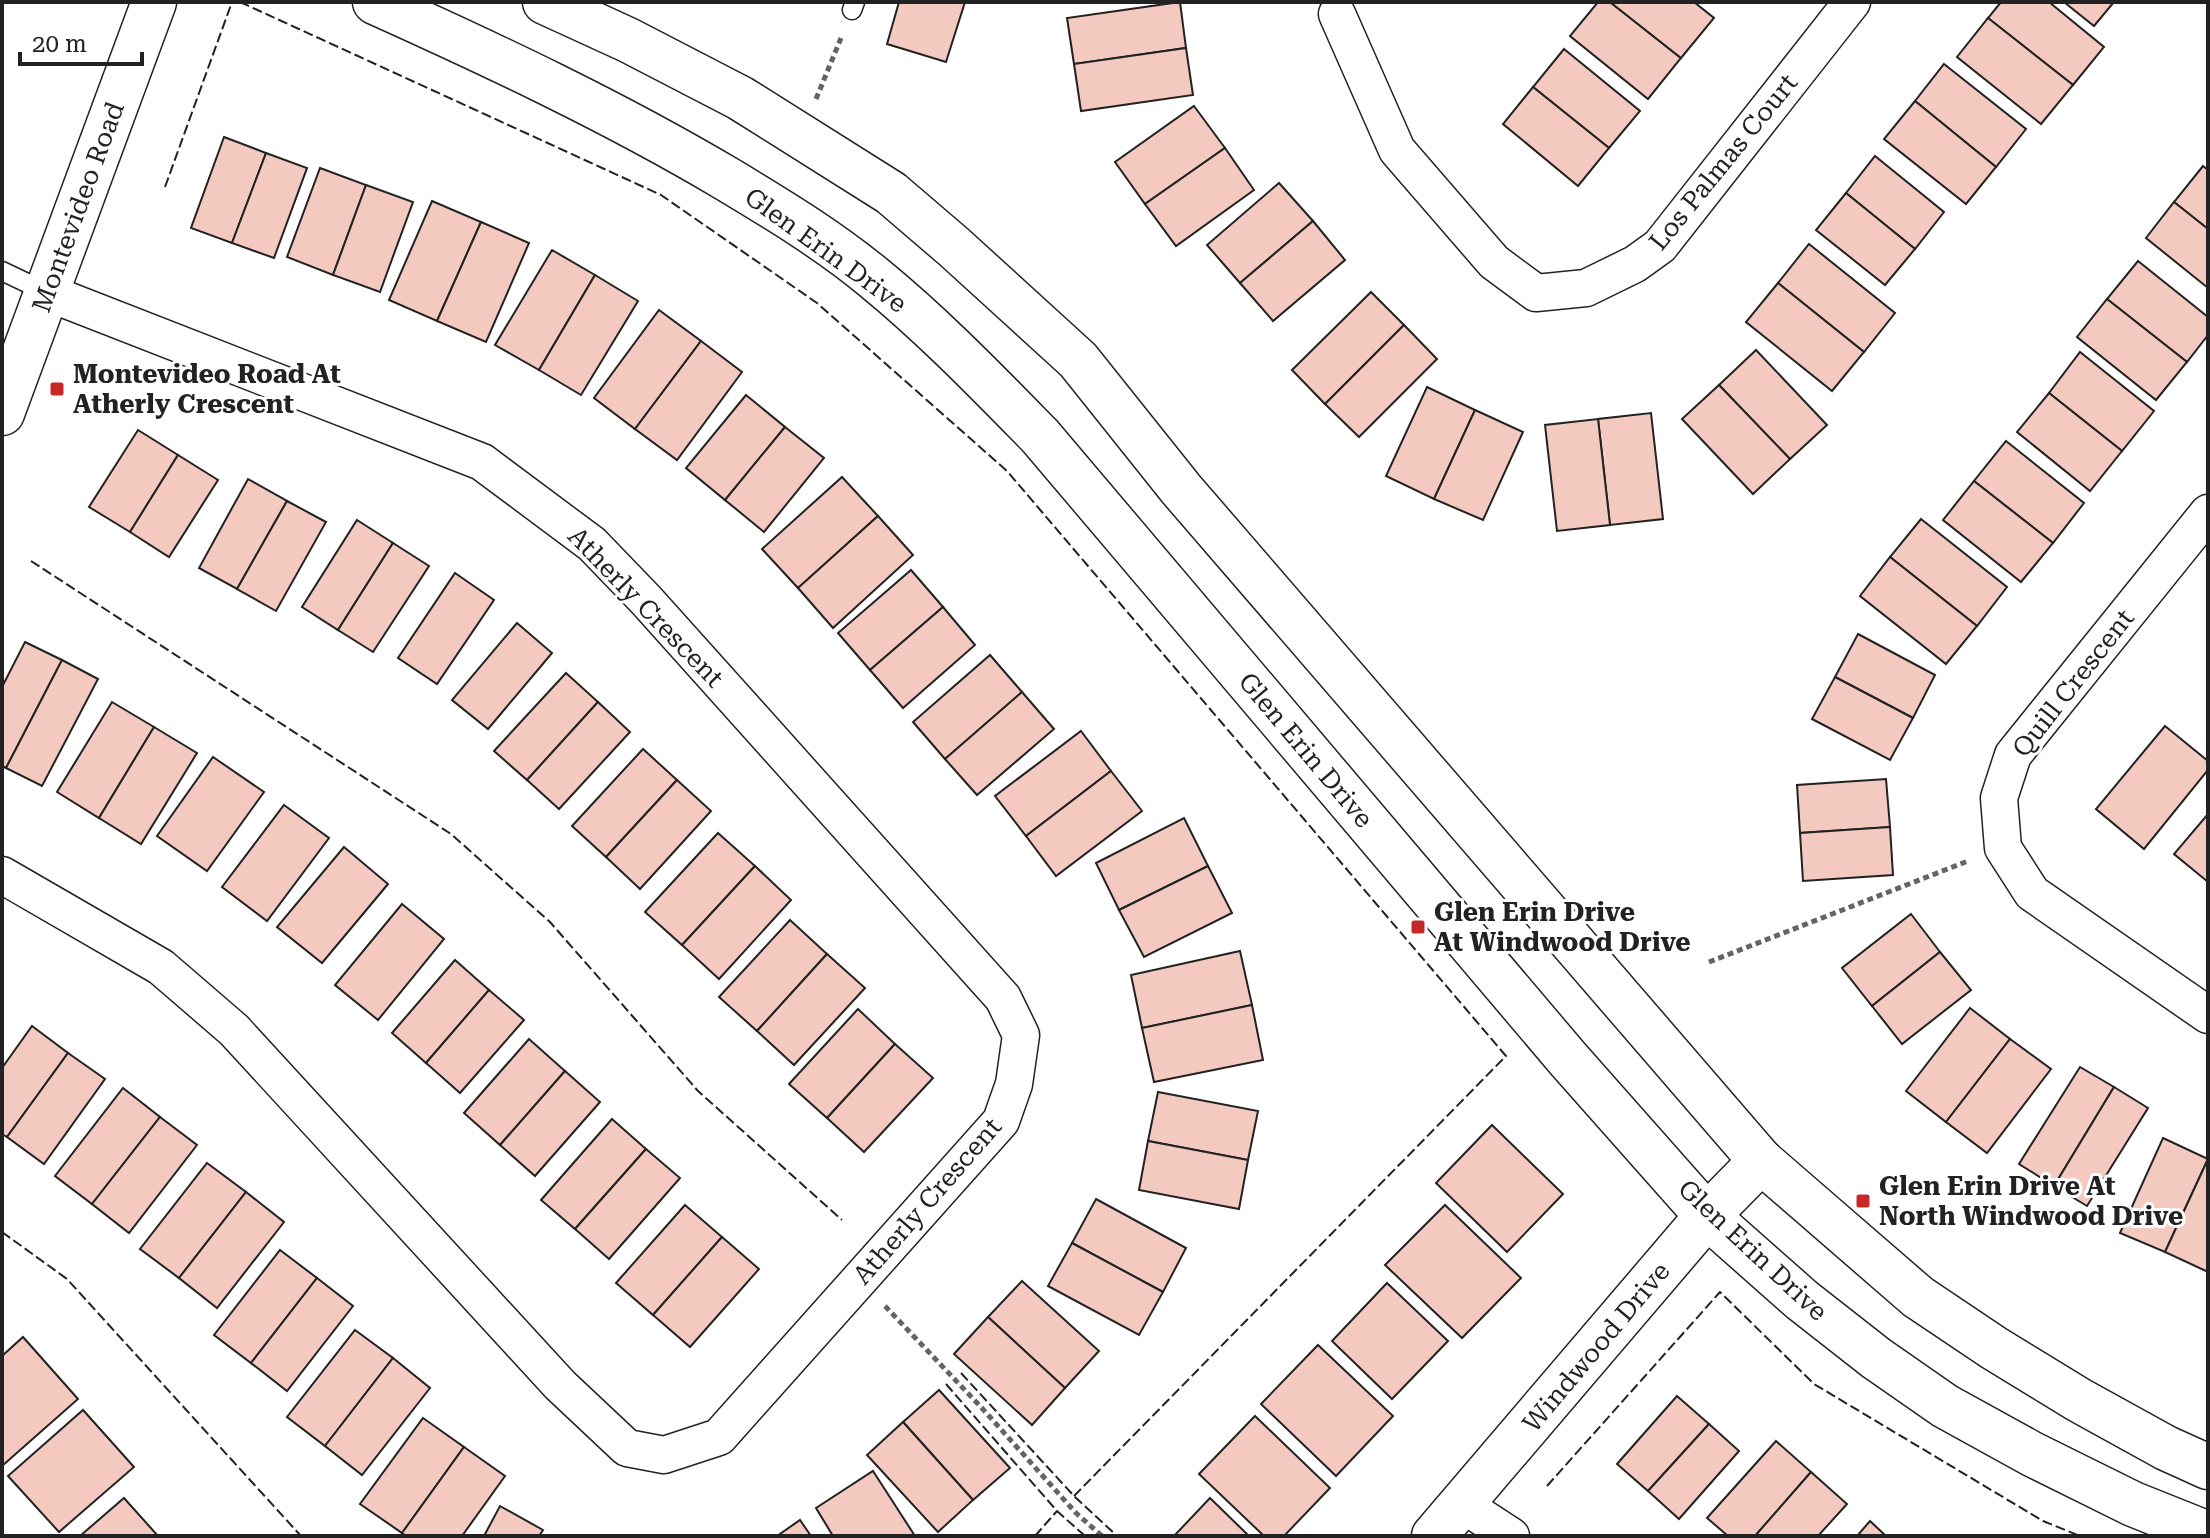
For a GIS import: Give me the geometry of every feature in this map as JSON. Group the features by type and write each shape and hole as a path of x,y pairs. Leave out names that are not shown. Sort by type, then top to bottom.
{"street":[{"name":"Montevideo Road","path":"2,413 154,2"},
{"name":"Glen Erin Drive","path":"375,2 492,55 607,113 767,203 872,276 957,351 1040,436 1568,1059 1707,1216 1802,1300 1876,1358 1945,1406 2133,1504 2208,1534"},
{"path":"545,2 628,40 740,98 891,193 954,247 1078,360 1191,501 1761,1161 1918,1297 2079,1400 2166,1448 2208,1467"},
{"name":"Los Palmas Court","path":"1337,14 1397,150 1494,262 1536,293 1586,288 1635,264 1660,246 1852,2"},
{"name":"Atherly Crescent","path":"2,875 161,967 234,1030 560,1385 627,1448 664,1455 719,1437 1001,1121 1014,1084 1021,1035 1003,998 646,600 592,544 482,462 46,292"},
{"name":"Quill Crescent","path":"2208,513 2013,755 1999,798 2003,848 2032,893 2208,1015"},
{"name":"Windwood Drive","path":"1434,1536 1707,1216 1761,1161"},
{"path":"1462,1504 1511,1536"}],"lane":[{"path":"2,271 46,292"}],"path":[{"path":"801,137 854,6"},
{"path":"1709,962 2003,848"},
{"path":"859,1280 980,1406 1076,1513 1102,1536"}],"building":[{"path":"899,2 965,2 946,62 887,44"},
{"path":"1180,2 1186,48 1074,64 1067,18"},
{"path":"1598,2 1610,2 1681,58 1648,99 1570,36"},
{"path":"1610,2 1694,2 1714,18 1681,58"},
{"path":"2001,2 2049,2 2104,47 2073,85 1988,18"},
{"path":"2064,2 2114,2 2094,26"},
{"path":"1988,18 2073,85 2041,124 1957,57"},
{"path":"1186,48 1193,95 1081,111 1074,64"},
{"path":"1564,49 1640,111 1609,148 1533,87"},
{"path":"1944,64 2026,129 1996,167 1915,101"},
{"path":"1533,87 1609,148 1578,186 1503,124"},
{"path":"1915,101 1996,167 1966,204 1884,139"},
{"path":"1194,106 1225,148 1145,204 1115,162"},
{"path":"224,137 266,153 232,243 191,228"},
{"path":"1225,148 1254,190 1176,246 1145,204"},
{"path":"266,153 307,168 274,258 232,243"},
{"path":"1875,156 1944,212 1915,249 1846,193"},
{"path":"2203,166 2208,170 2208,229 2174,202"},
{"path":"320,168 366,185 333,275 287,257"},
{"path":"1279,183 1313,221 1240,283 1207,245"},
{"path":"366,185 413,202 380,292 333,275"},
{"path":"1846,193 1915,249 1885,285 1816,230"},
{"path":"432,201 481,222 437,321 389,300"},
{"path":"2174,202 2208,229 2208,288 2146,238"},
{"path":"1313,221 1345,260 1273,321 1240,283"},
{"path":"481,222 529,243 486,342 437,321"},
{"path":"1809,244 1895,313 1864,352 1778,283"},
{"path":"552,250 595,275 539,370 495,345"},
{"path":"2138,261 2208,317 2208,335 2187,362 2107,299"},
{"path":"595,275 638,301 581,395 539,370"},
{"path":"1778,283 1864,352 1832,391 1746,322"},
{"path":"1371,292 1404,325 1325,404 1292,370"},
{"path":"2107,299 2187,362 2156,400 2077,337"},
{"path":"659,310 701,341 635,429 594,398"},
{"path":"1404,325 1437,359 1359,437 1325,404"},
{"path":"701,341 742,372 677,460 635,429"},
{"path":"1756,350 1827,425 1790,459 1719,385"},
{"path":"2080,352 2154,411 2122,451 2049,393"},
{"path":"1719,385 1790,459 1753,494 1682,419"},
{"path":"1427,387 1475,410 1434,499 1386,476"},
{"path":"2049,393 2122,451 2090,491 2017,432"},
{"path":"746,395 785,427 725,500 686,468"},
{"path":"1475,410 1523,432 1483,520 1434,499"},
{"path":"1651,413 1663,519 1610,525 1598,419"},
{"path":"1598,419 1610,525 1557,531 1545,425"},
{"path":"785,427 824,458 764,532 725,500"},
{"path":"138,430 178,455 130,532 89,507"},
{"path":"2006,441 2084,503 2053,543 1974,481"},
{"path":"178,455 218,480 169,557 130,532"},
{"path":"842,477 878,516 798,588 762,549"},
{"path":"248,479 287,501 237,589 199,568"},
{"path":"1974,481 2053,543 2021,582 1943,520"},
{"path":"287,501 326,522 276,611 237,589"},
{"path":"878,516 913,555 833,628 798,588"},
{"path":"1921,519 2007,587 1977,626 1890,557"},
{"path":"357,520 393,543 338,630 302,607"},
{"path":"393,543 429,566 373,652 338,630"},
{"path":"1890,557 1977,626 1946,664 1860,596"},
{"path":"911,570 943,607 870,670 838,633"},
{"path":"455,573 494,600 437,684 398,658"},
{"path":"943,607 975,645 903,708 870,670"},
{"path":"517,623 552,653 488,729 452,700"},
{"path":"1858,634 1935,675 1913,718 1835,677"},
{"path":"25,642 62,660 6,768 2,766 2,687"},
{"path":"990,655 1022,692 945,759 913,722"},
{"path":"62,660 98,679 42,786 6,768"},
{"path":"566,673 598,702 527,780 494,751"},
{"path":"1835,677 1913,718 1890,760 1812,719"},
{"path":"1022,692 1054,729 977,795 945,759"},
{"path":"112,702 154,727 99,818 57,792"},
{"path":"598,702 630,732 559,809 527,780"},
{"path":"2165,726 2208,761 2208,770 2144,849 2096,809"},
{"path":"154,727 197,753 141,844 99,818"},
{"path":"1081,731 1111,771 1026,836 995,796"},
{"path":"643,749 677,780 606,857 572,826"},
{"path":"213,757 264,792 207,871 157,836"},
{"path":"1111,771 1142,811 1056,876 1026,836"},
{"path":"1886,779 1890,827 1800,833 1797,785"},
{"path":"677,780 711,811 640,889 606,857"},
{"path":"284,805 329,838 267,921 222,887"},
{"path":"2208,814 2208,882 2174,854"},
{"path":"1184,818 1208,866 1119,910 1096,863"},
{"path":"1890,827 1893,875 1803,881 1800,833"},
{"path":"718,833 755,866 682,945 645,912"},
{"path":"344,847 388,884 322,963 277,927"},
{"path":"755,866 791,900 719,979 682,945"},
{"path":"1208,866 1232,913 1144,957 1119,910"},
{"path":"402,904 444,939 378,1020 335,985"},
{"path":"1911,914 1940,952 1872,1006 1842,968"},
{"path":"790,920 827,954 757,1031 719,997"},
{"path":"1240,951 1252,1005 1142,1028 1131,975"},
{"path":"1940,952 1971,990 1902,1044 1872,1006"},
{"path":"827,954 865,988 794,1065 757,1031"},
{"path":"455,960 489,990 426,1063 392,1033"},
{"path":"489,990 524,1020 460,1093 426,1063"},
{"path":"1252,1005 1263,1060 1154,1082 1142,1028"},
{"path":"1970,1008 2010,1039 1946,1122 1906,1091"},
{"path":"858,1009 895,1044 827,1118 789,1084"},
{"path":"32,1026 68,1053 7,1137 2,1134 2,1068"},
{"path":"529,1039 565,1071 500,1145 464,1113"},
{"path":"2010,1039 2051,1069 1987,1153 1946,1122"},
{"path":"895,1044 933,1078 864,1152 827,1118"},
{"path":"68,1053 105,1079 44,1164 7,1137"},
{"path":"2080,1067 2114,1087 2054,1186 2019,1164"},
{"path":"565,1071 600,1102 535,1176 500,1145"},
{"path":"2114,1087 2148,1108 2087,1206 2054,1186"},
{"path":"123,1088 160,1117 92,1204 55,1176"},
{"path":"1158,1092 1258,1111 1248,1160 1148,1141"},
{"path":"160,1117 197,1145 129,1233 92,1204"},
{"path":"612,1119 646,1149 575,1229 541,1200"},
{"path":"1492,1125 1563,1194 1507,1252 1436,1183"},
{"path":"2163,1138 2208,1159 2165,1252 2120,1233"},
{"path":"1148,1141 1248,1160 1239,1209 1139,1190"},
{"path":"646,1149 680,1178 609,1259 575,1229"},
{"path":"2208,1159 2208,1272 2165,1252"},
{"path":"207,1163 246,1192 179,1278 140,1249"},
{"path":"246,1192 284,1222 217,1308 179,1278"},
{"path":"1096,1199 1186,1248 1163,1292 1072,1243"},
{"path":"685,1205 722,1237 653,1315 616,1283"},
{"path":"1445,1205 1521,1278 1462,1338 1385,1265"},
{"path":"722,1237 759,1269 690,1347 653,1315"},
{"path":"1072,1243 1163,1292 1139,1335 1048,1286"},
{"path":"280,1250 317,1278 251,1363 214,1335"},
{"path":"317,1278 353,1306 287,1391 251,1363"},
{"path":"1022,1281 1099,1351 1065,1388 988,1317"},
{"path":"1387,1283 1448,1341 1392,1399 1332,1341"},
{"path":"988,1317 1065,1388 1032,1425 954,1354"},
{"path":"355,1330 393,1358 325,1446 287,1417"},
{"path":"23,1337 78,1399 2,1466 2,1356"},
{"path":"1318,1345 1393,1416 1336,1476 1261,1404"},
{"path":"393,1358 430,1388 362,1475 325,1446"},
{"path":"939,1390 1010,1468 973,1500 903,1422"},
{"path":"1677,1396 1709,1424 1648,1491 1617,1464"},
{"path":"83,1410 134,1467 59,1532 8,1476"},
{"path":"1255,1416 1330,1488 1284,1536 1264,1536 1199,1474"},
{"path":"423,1418 464,1447 402,1533 360,1504"},
{"path":"903,1422 973,1500 938,1532 867,1455"},
{"path":"1709,1424 1739,1451 1679,1519 1648,1491"},
{"path":"1776,1441 1811,1472 1755,1536 1728,1536 1707,1518"},
{"path":"464,1447 505,1476 462,1536 406,1536 402,1533"},
{"path":"873,1471 915,1536 833,1536 816,1508"},
{"path":"1811,1472 1847,1504 1818,1536 1755,1536"},
{"path":"124,1498 158,1536 80,1536"},
{"path":"1210,1498 1249,1536 1174,1536"},
{"path":"500,1506 543,1530 539,1536 484,1536"},
{"path":"800,1520 811,1536 777,1536"},
{"path":"1870,1521 1886,1536 1857,1536"}],"fence":[{"path":"165,187 232,2"},
{"path":"240,2 661,195 817,303 1007,471 1506,1056 1074,1496"},
{"path":"31,561 451,834 550,922 698,1091 842,1220"},
{"path":"2,1232 67,1279 301,1536"},
{"path":"1547,1486 1720,1292 1814,1384 2043,1521 2080,1536"},
{"path":"961,1373 1074,1496 1117,1536"},
{"path":"946,1384 1057,1511 1085,1536"},
{"path":"1035,1536 1057,1511"}],"place":[{"name":"Montevideo Road At Atherly Crescent","path":"57,389"},
{"name":"Glen Erin Drive At Windwood Drive","path":"1418,927"},
{"name":"Glen Erin Drive At North Windwood Drive","path":"1863,1201"}]}
